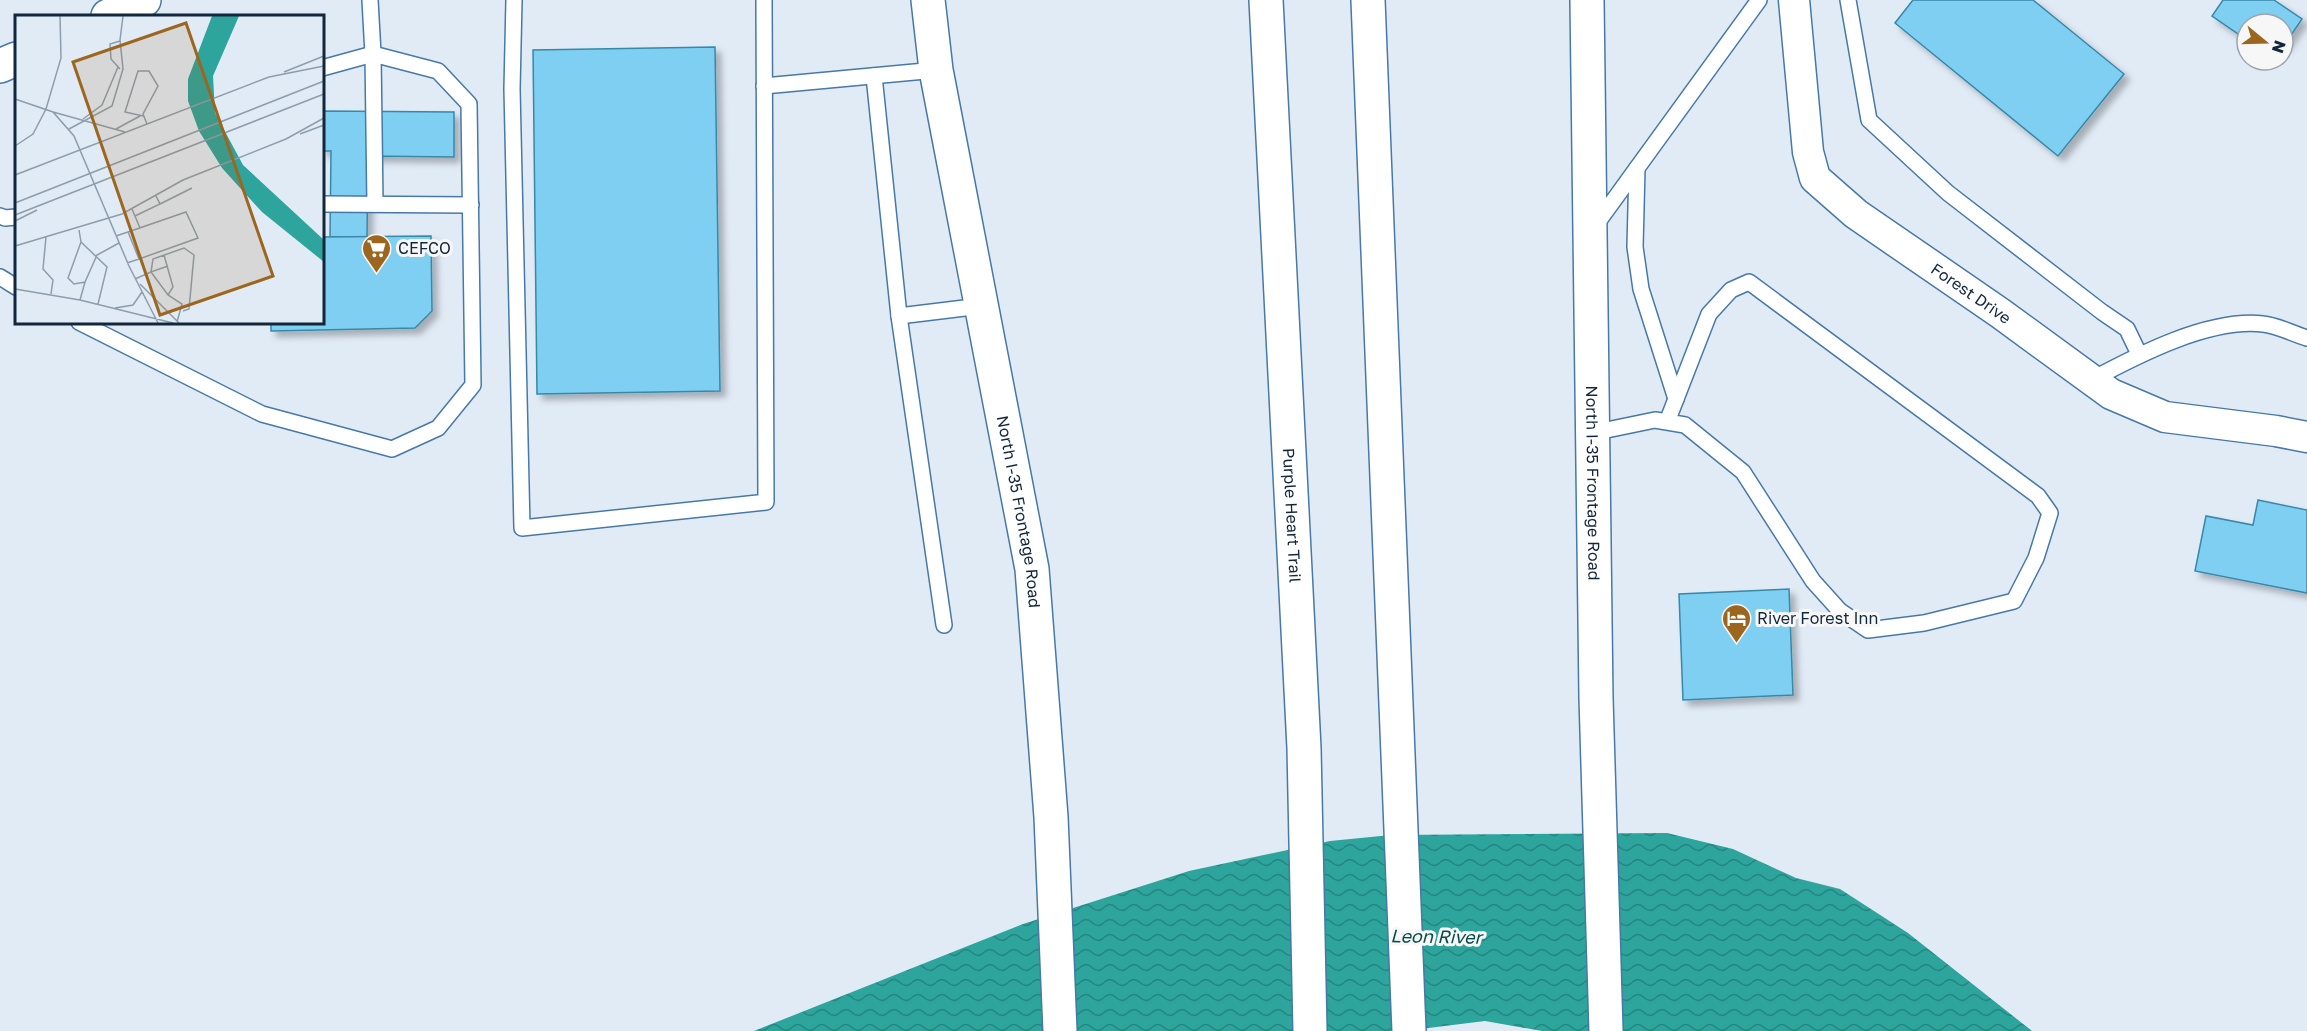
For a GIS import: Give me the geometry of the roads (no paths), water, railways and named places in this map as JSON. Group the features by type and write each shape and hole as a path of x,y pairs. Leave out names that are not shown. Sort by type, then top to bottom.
{"main road":[{"path":"110,15 144,0"},
{"name":"North I-35 Frontage Road","path":"928,0 936,70 1032,569 1051,817 1060,1031"},
{"name":"Purple Heart Trail","path":"1266,0 1304,748 1310,1031"},
{"path":"1368,0 1409,1031"},
{"name":"North I-35 Frontage Road","path":"1587,0 1596,698 1606,1031"},
{"path":"0,66 15,59"}],"street":[{"name":"Forest Drive","path":"1794,0 1808,152 1815,178 1856,214 2000,313 2111,394 2166,417 2307,437"}],"lane":[{"path":"370,0 375,204"},
{"path":"514,0 512,89 522,528 766,502 764,0"},
{"path":"1590,233 1759,0"},
{"path":"1848,0 1869,120 1948,193 2127,329 2139,354"},
{"path":"83,324 262,414 392,449 438,428 473,385 469,104 438,71 373,54 324,67"},
{"path":"764,86 936,70"},
{"path":"874,76 899,316 944,625"},
{"path":"1637,168 1635,247 1641,289 1676,399"},
{"path":"324,204 471,205"},
{"path":"0,216 15,217"},
{"path":"0,277 15,285"},
{"path":"1592,433 1655,420 1667,422 1685,425 1743,472 1813,581 1840,612 1868,630 1924,623 2014,601 2036,558 2050,513 2038,496 1749,282 1731,291 1709,314 1667,422"},
{"path":"899,316 981,306"},
{"path":"2091,380 2139,354 2225,324 2264,324 2307,338"}],"water":[{"name":"Leon River","path":"1667,833 1733,849 1796,878 1840,889 1908,933 2032,1031 1542,1031 1485,1021 1404,1031 754,1031 1023,924 1189,871 1330,841 1391,835"}],"place":[{"name":"CEFCO","path":"377,274"},
{"name":"River Forest Inn","path":"1736,644"}]}
